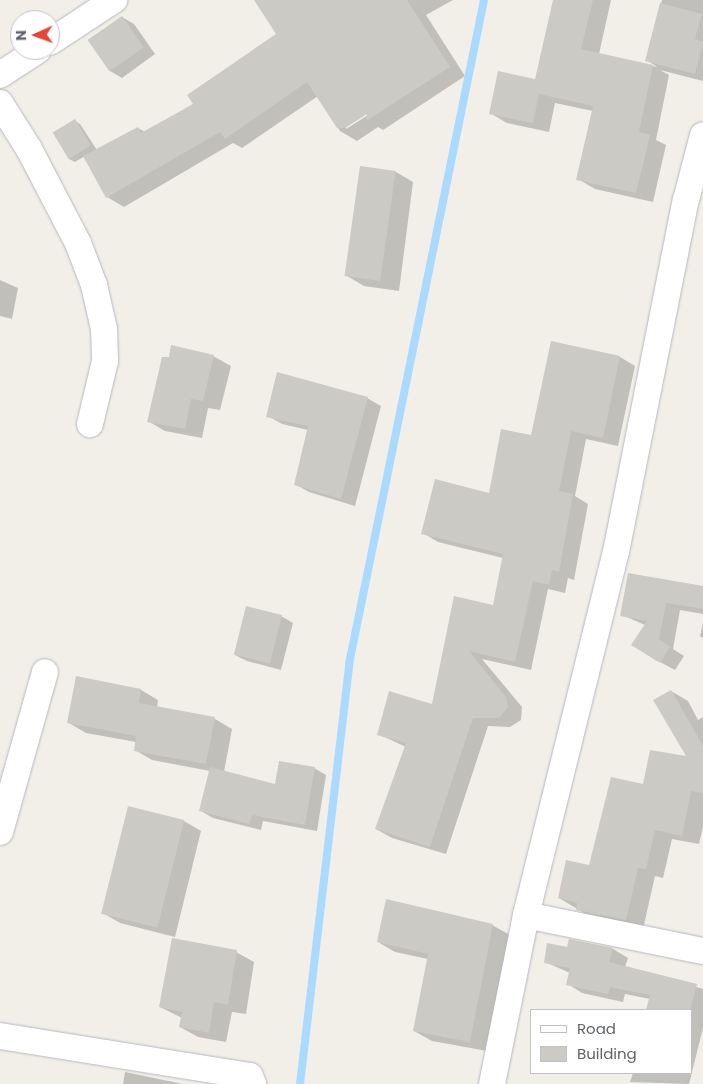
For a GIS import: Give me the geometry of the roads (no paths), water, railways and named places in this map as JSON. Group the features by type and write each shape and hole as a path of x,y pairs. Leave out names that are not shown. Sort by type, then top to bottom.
{"street":[{"path":"60,35 114,0"},
{"path":"0,75 23,60"},
{"path":"0,103 29,149 74,235 94,285 104,329 105,361 90,424"},
{"path":"492,1084 526,915 616,552 686,200 703,135"},
{"path":"0,832 45,672"},
{"path":"526,915 703,951"},
{"path":"0,1036 250,1076 253,1084"}],"waterway":[{"path":"300,1084 349,664 484,0"}]}
